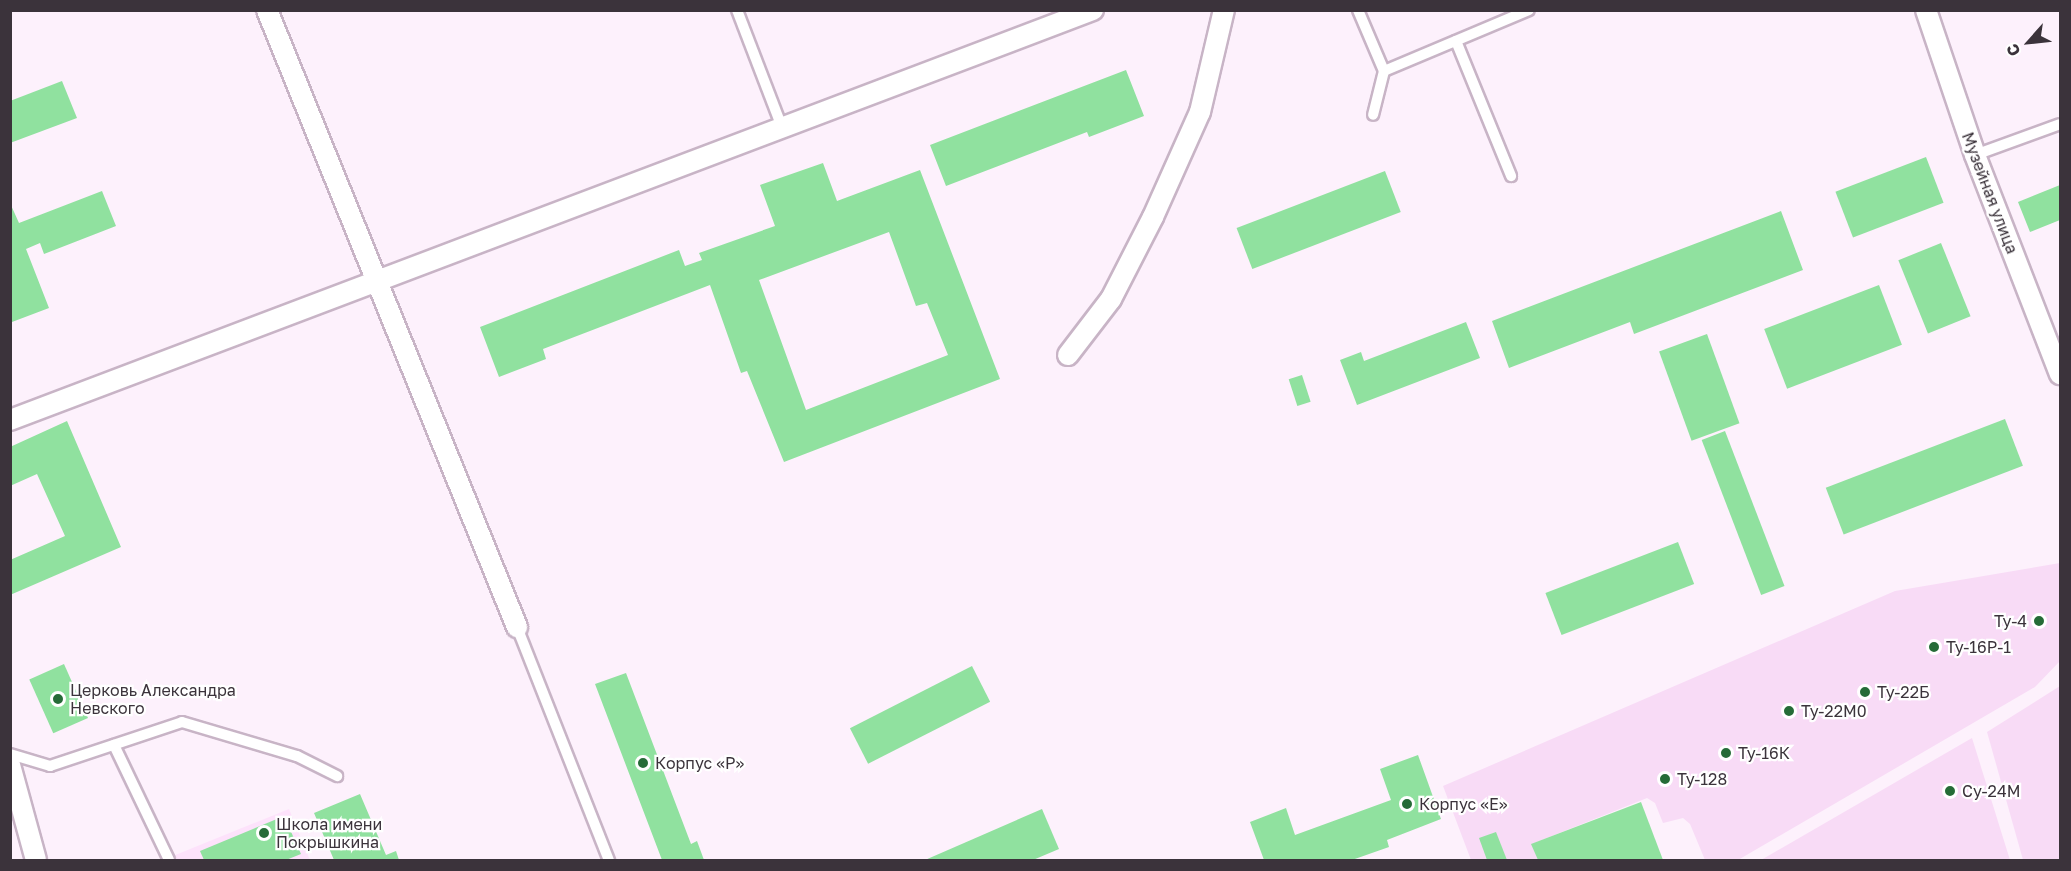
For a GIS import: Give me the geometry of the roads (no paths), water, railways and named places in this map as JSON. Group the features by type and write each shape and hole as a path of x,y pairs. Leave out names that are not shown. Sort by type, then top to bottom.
{"street":[{"path":"267,10 518,627"},
{"path":"10,420 376,279 1092,10"},
{"path":"1068,355 1111,299 1153,217 1200,112 1224,10"},
{"name":"Музейная улица","path":"1926,10 1975,155 2061,374"},
{"path":"11,763 36,861"}],"lane":[{"path":"737,10 782,127"},
{"path":"1358,10 1384,71 1373,115"},
{"path":"1384,71 1529,10"},
{"path":"1456,41 1511,176"},
{"path":"1975,155 2061,124"},
{"path":"518,627 609,861"},
{"path":"11,763 50,766 182,722 297,756 337,776"},
{"path":"114,745 170,861"}],"place":[{"name":"Ту-4","path":"2039,621"},
{"name":"Ту-16Р-1","path":"1934,647"},
{"name":"Ту-22Б","path":"1865,692"},
{"name":"Церковь Александра Невского","path":"58,699"},
{"name":"Ту-22М0","path":"1789,711"},
{"name":"Ту-16К","path":"1726,753"},
{"name":"Корпус «Р»","path":"643,763"},
{"name":"Ту-128","path":"1665,779"},
{"name":"Су-24М","path":"1950,791"},
{"name":"Корпус «Е»","path":"1407,804"},
{"name":"Школа имени Покрышкина","path":"264,833"}]}
